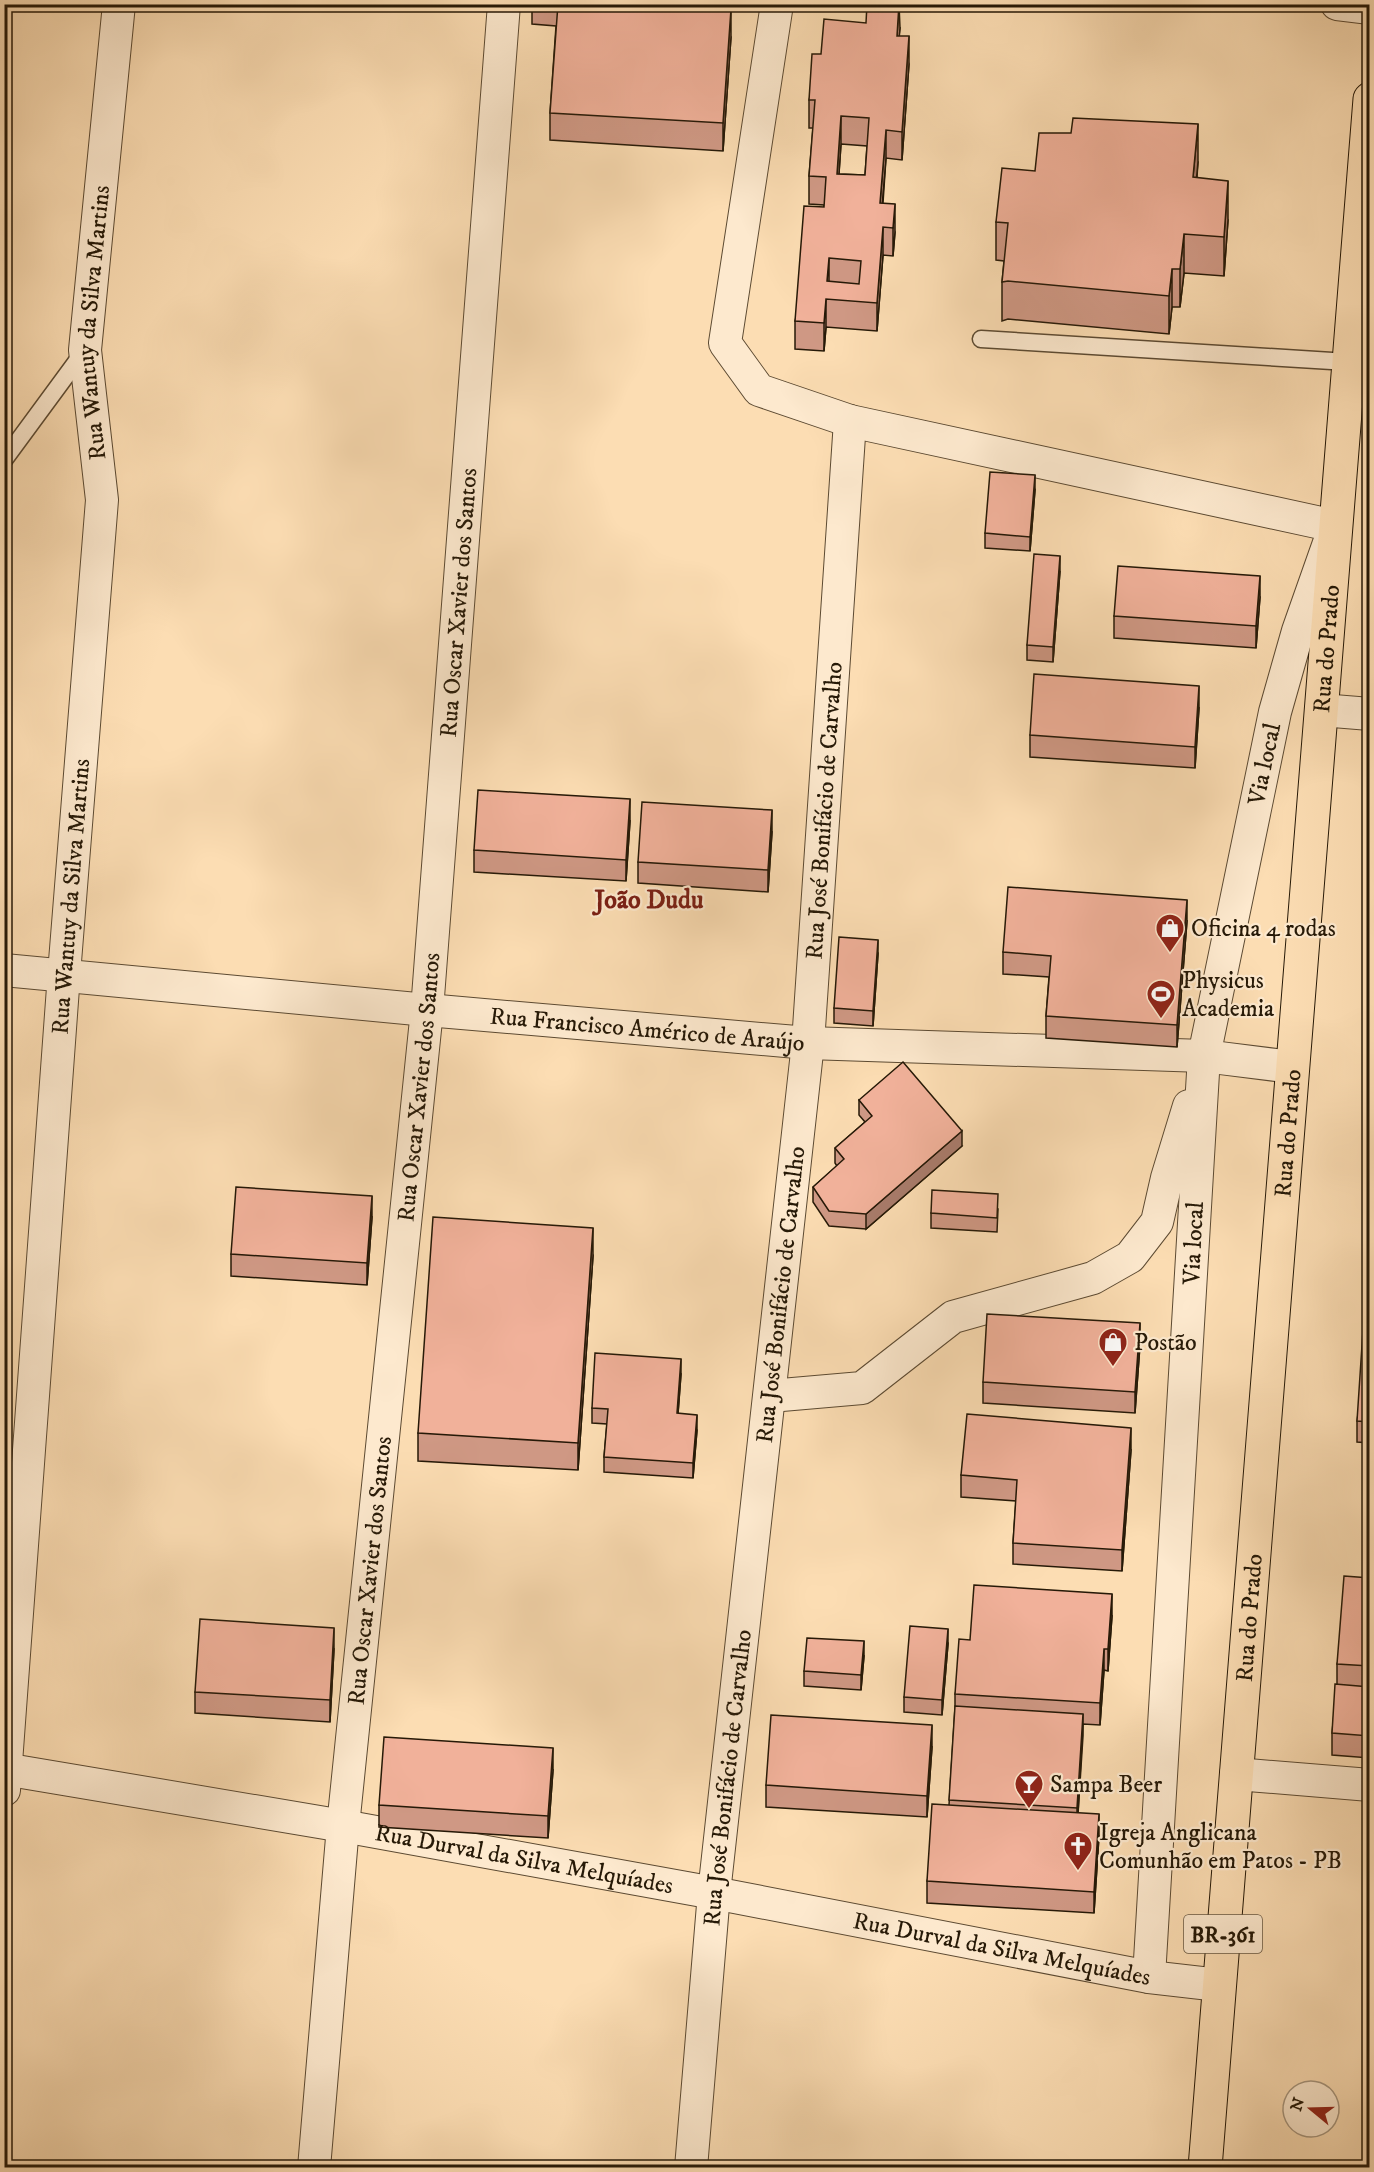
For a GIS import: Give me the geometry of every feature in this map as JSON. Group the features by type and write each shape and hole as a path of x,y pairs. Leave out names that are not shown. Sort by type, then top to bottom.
{"main road":[{"name":"Rua do Prado","path":"1205,2168 1348,362 1363,256 1370,99"}],"street":[{"name":"Rua Wantuy da Silva Martins","path":"5,1776 64,975 102,500 86,350 119,4"},
{"name":"Rua Oscar Xavier dos Santos","path":"314,2168 344,1826 427,1010 504,4"},
{"path":"777,4 725,343 759,390 850,421 1335,526"},
{"path":"1337,4 1370,8"},
{"name":"Rua José Bonifácio de Carvalho","path":"691,2168 714,1893 808,1043 850,421"},
{"name":"Via local","path":"1149,1977 1204,1056 1275,712 1298,631 1335,526"},
{"path":"1321,710 1370,714"},
{"name":"Rua Francisco Américo de Araújo","path":"4,970 808,1043 1204,1056 1292,1067"},
{"path":"770,1396 862,1388 953,1317 1093,1278 1130,1257 1157,1222 1167,1178 1204,1056"},
{"path":"1236,1774 1370,1785"},
{"name":"Rua Durval da Silva Melquíades","path":"5,1776 344,1826 714,1893 1149,1977 1219,1985"}],"lane":[{"path":"981,339 1348,362"},
{"path":"4,460 86,350"}],"building":[{"path":"558,4 664,4 731,9 723,123 550,113"},
{"path":"867,4 899,4 897,36 909,36 902,132 886,130 880,203 895,204 893,228 883,227 877,303 826,299 824,323 795,321 804,206 824,207 826,177 809,176 815,100 809,100 812,54 821,54 824,19 866,23","holes":["841,116 869,118 865,175 837,174","829,258 861,261 859,284 827,281"]},
{"path":"1073,118 1198,124 1193,177 1228,181 1224,237 1184,234 1180,269 1172,269 1169,296 1002,282 1008,223 996,222 1002,168 1035,171 1039,133 1071,133"},
{"path":"990,472 1035,475 1030,537 985,533"},
{"path":"1034,554 1060,556 1053,647 1027,645"},
{"path":"1118,566 1260,576 1256,626 1114,616"},
{"path":"1034,674 1199,686 1195,747 1030,735"},
{"path":"478,790 630,799 626,860 474,850"},
{"path":"642,802 772,810 768,870 638,862"},
{"path":"1008,887 1187,900 1177,1025 1046,1016 1051,956 1003,952"},
{"path":"839,937 878,940 873,1011 834,1008"},
{"path":"903,1062 962,1131 866,1214 829,1211 813,1187 844,1159 835,1148 872,1116 859,1100"},
{"path":"236,1187 372,1196 367,1263 231,1254"},
{"path":"932,1190 998,1194 997,1218 931,1213"},
{"path":"433,1217 593,1228 578,1443 418,1433"},
{"path":"987,1314 1140,1323 1135,1392 983,1382"},
{"path":"1363,1330 1370,1331 1370,1422 1357,1421"},
{"path":"595,1353 681,1359 677,1413 697,1415 693,1463 604,1457 608,1409 592,1408"},
{"path":"967,1414 1131,1428 1122,1550 1013,1543 1017,1480 961,1475"},
{"path":"1344,1576 1370,1578 1370,1666 1337,1664"},
{"path":"974,1585 1112,1594 1108,1649 1104,1649 1100,1703 955,1694 959,1639 970,1640"},
{"path":"200,1619 334,1628 330,1700 195,1692"},
{"path":"910,1626 948,1629 942,1700 904,1697"},
{"path":"807,1638 864,1641 861,1675 804,1671"},
{"path":"1335,1684 1370,1687 1370,1736 1332,1733"},
{"path":"955,1706 1083,1714 1077,1808 949,1800"},
{"path":"771,1715 932,1725 927,1796 766,1785"},
{"path":"384,1737 553,1748 548,1816 379,1805"},
{"path":"932,1804 1099,1814 1094,1892 927,1881"}],"place":[{"name":"Oficina 4 rodas","path":"1170,954"},
{"name":"Physicus Academia","path":"1161,1020"},
{"name":"Postão","path":"1113,1368"},
{"name":"Sampa Beer","path":"1029,1810"},
{"name":"Igreja Anglicana Comunhão em Patos - PB","path":"1078,1872"}],"district":[{"name":"João Dudu","path":"649,899"}]}
